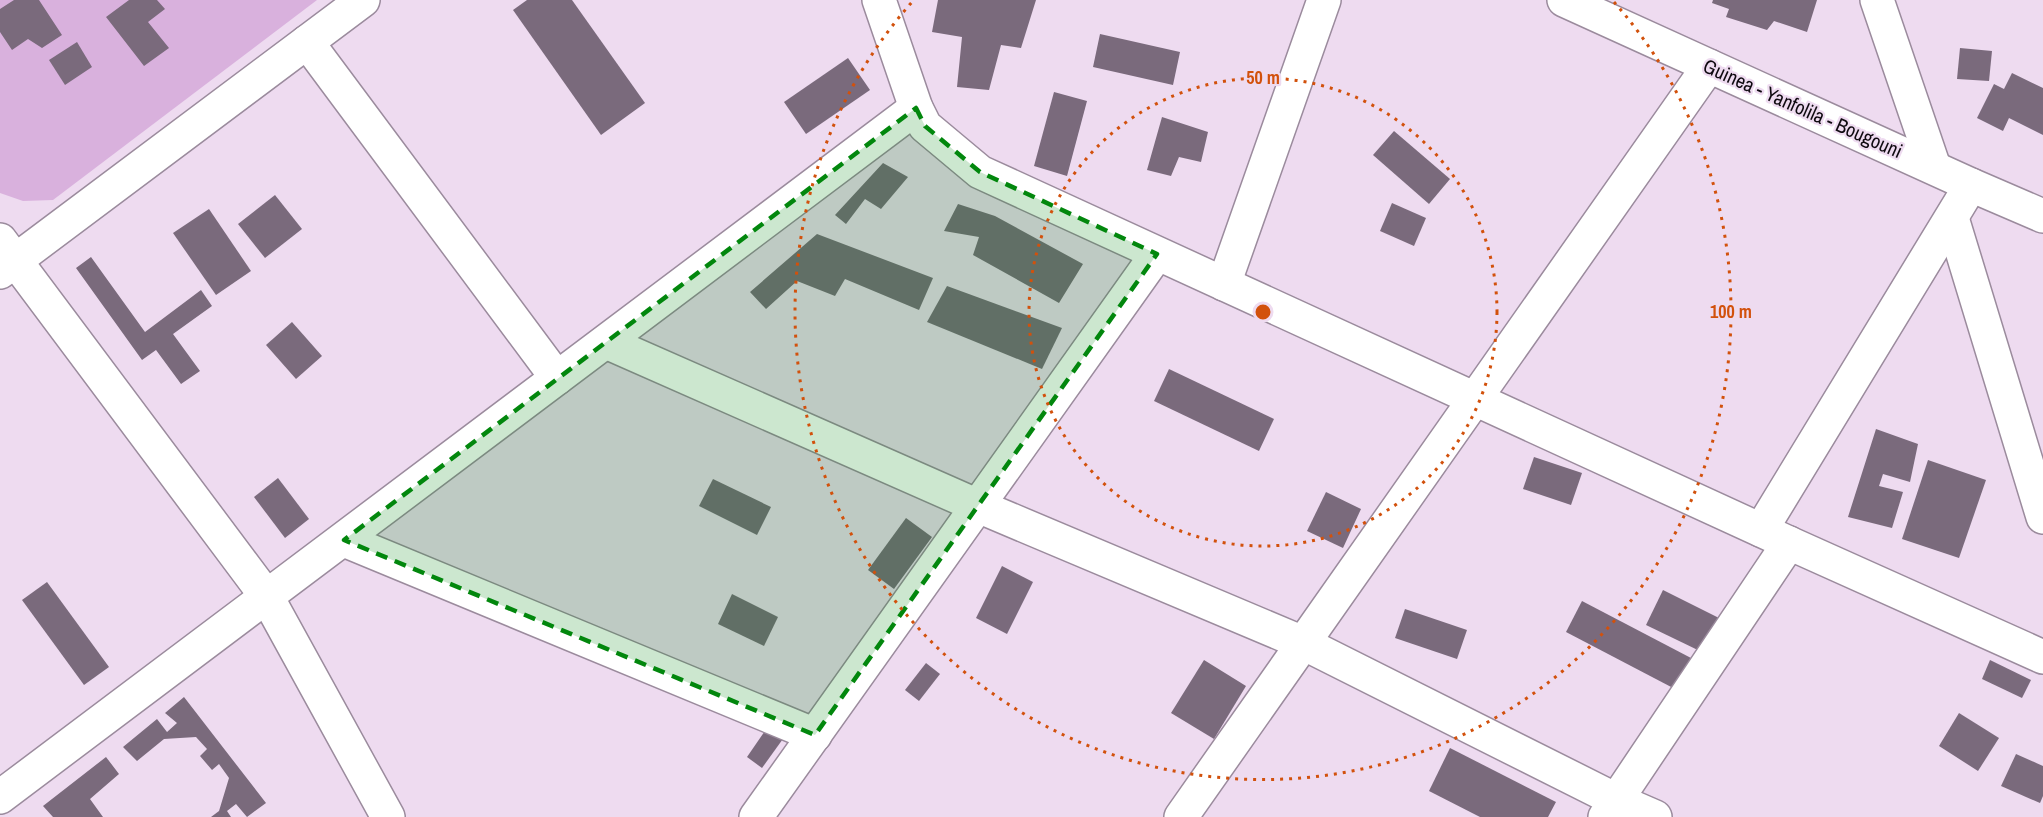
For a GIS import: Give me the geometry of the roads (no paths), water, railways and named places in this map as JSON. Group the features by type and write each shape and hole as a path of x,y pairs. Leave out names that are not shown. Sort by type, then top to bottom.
{"street":[{"path":"363,0 5,257 267,597 388,817"},
{"path":"879,0 916,108 925,126 980,172 1775,537 2043,657"},
{"path":"1224,284 1324,0"},
{"name":"Guinea - Yanfolila - Bougouni","path":"1564,0 2043,216"},
{"path":"1877,0 1934,167"},
{"path":"307,42 557,378"},
{"path":"1181,817 1709,66"},
{"path":"0,797 916,108"},
{"path":"1611,808 1775,537 1971,185"},
{"path":"1952,218 2043,517"},
{"path":"756,817 1157,254"},
{"path":"606,342 978,506 1303,643 1611,808 1655,817"},
{"path":"344,540 815,735"}]}
